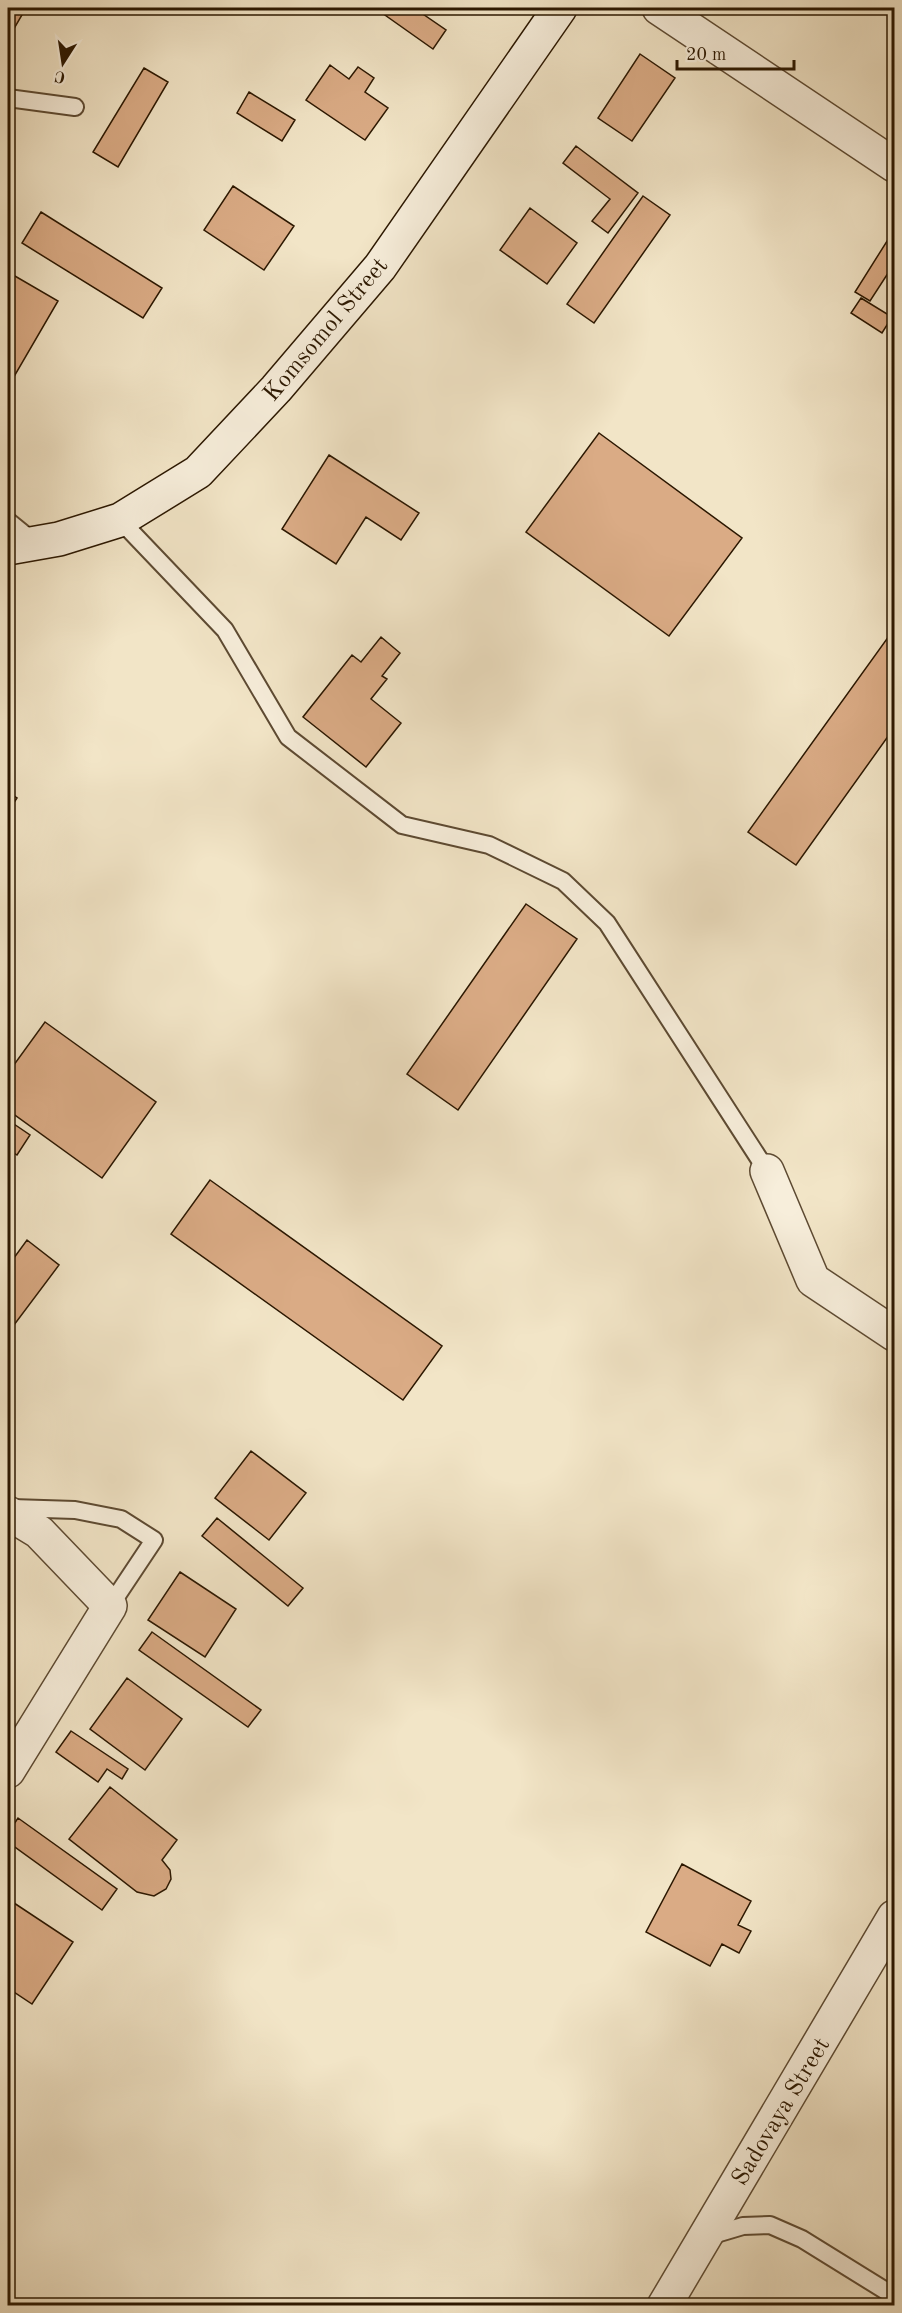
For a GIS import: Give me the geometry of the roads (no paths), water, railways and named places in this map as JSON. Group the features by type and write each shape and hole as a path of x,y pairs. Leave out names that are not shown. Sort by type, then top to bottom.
{"street":[{"name":"Komsomol Street","path":"22,546 59,539 120,520 198,472 276,389 380,267 560,8"},
{"path":"659,8 894,165"},
{"path":"767,1171 813,1280 894,1334"},
{"path":"8,1513 39,1532 110,1605 8,1771"},
{"name":"Sadovaya Street","path":"664,2306 894,1917"}],"lane":[{"path":"8,98 75,107"},
{"path":"120,520 225,630 288,737 402,825 489,845 563,881 607,923 767,1171"},
{"path":"8,522 22,546"},
{"path":"8,1508 75,1510 121,1519 154,1540 110,1605"},
{"path":"705,2238 743,2226 770,2225 802,2239 894,2296"}]}
